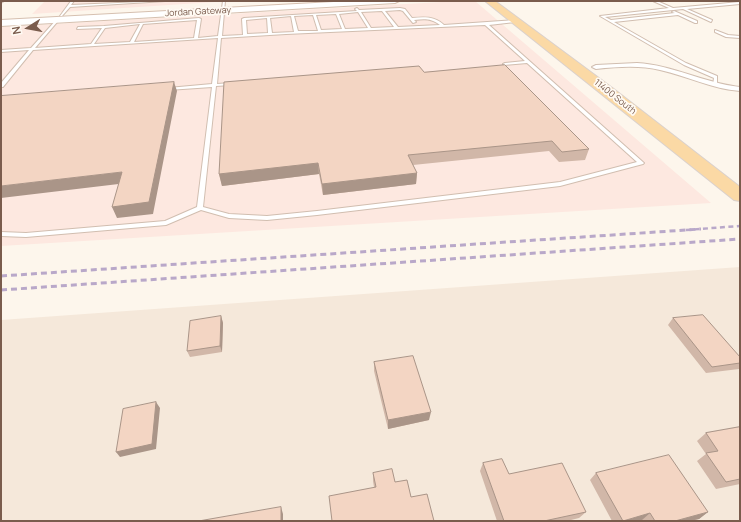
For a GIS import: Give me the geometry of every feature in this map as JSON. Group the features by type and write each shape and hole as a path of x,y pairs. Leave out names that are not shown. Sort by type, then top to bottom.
{"main road":[{"name":"Jordan Gateway","path":"1,24 59,18 312,1"},
{"name":"Jordan Gateway","path":"223,6 395,1"},
{"name":"11400 South","path":"489,1 736,193"},
{"name":"Jordan Gateway","path":"1,18 59,18"},
{"name":"11400 South","path":"593,64 722,164"}],"street":[{"path":"593,64 627,64 648,66 673,71 715,85 740,89"}],"lane":[{"path":"1,86 34,49 73,1"},
{"path":"69,6 164,1"},
{"path":"654,1 701,22"},
{"path":"354,3 369,28"},
{"path":"715,85 716,77 685,64 602,16 740,3"},
{"path":"200,208 215,85 218,37 223,6"},
{"path":"682,8 711,21"},
{"path":"244,35 244,19 358,11 403,9 418,26"},
{"path":"671,9 696,22"},
{"path":"678,9 706,22"},
{"path":"383,10 396,27"},
{"path":"337,13 344,30"},
{"path":"314,14 320,31"},
{"path":"610,21 679,14"},
{"path":"292,15 296,32"},
{"path":"268,17 270,34"},
{"path":"411,19 435,18 442,26"},
{"path":"78,28 199,19 196,38"},
{"path":"1,51 244,35 369,28 486,24 516,21"},
{"path":"132,42 142,23"},
{"path":"1,234 26,235 166,222 200,208 229,216 266,218 317,213 560,184 641,163 486,24"},
{"path":"92,45 104,26"},
{"path":"726,30 740,36"},
{"path":"718,31 727,36 740,36"},
{"path":"735,32 740,36"},
{"path":"505,64 528,62"},
{"path":"164,89 238,84"}],"shaded area":[{"path":"45,1 230,1 32,14"},
{"path":"475,1 711,203 1,246 1,27"},
{"path":"740,267 740,521 1,521 1,320"}],"building":[{"path":"505,65 589,149 562,152 552,141 408,155 417,173 322,184 318,163 219,174 224,82 419,66 424,72"},
{"path":"174,82 149,202 112,207 122,172 1,186 1,96"},
{"path":"703,315 740,357 740,363 712,367 673,318"},
{"path":"221,316 220,346 187,351 190,321"},
{"path":"413,356 431,412 388,420 374,362"},
{"path":"156,402 152,444 116,452 123,409"},
{"path":"740,427 740,479 726,482 706,453 718,451 706,433"},
{"path":"669,455 708,512 675,521 655,521 650,513 623,521 596,473"},
{"path":"502,459 509,474 562,463 586,512 544,521 504,521 483,463"},
{"path":"392,469 395,482 407,480 411,497 427,494 434,521 332,521 329,496 376,487 373,473"},
{"path":"281,507 281,521 199,521"}],"railway":[{"path":"686,230 740,226"},
{"path":"1,276 701,229"},
{"path":"1,290 740,239"}]}
